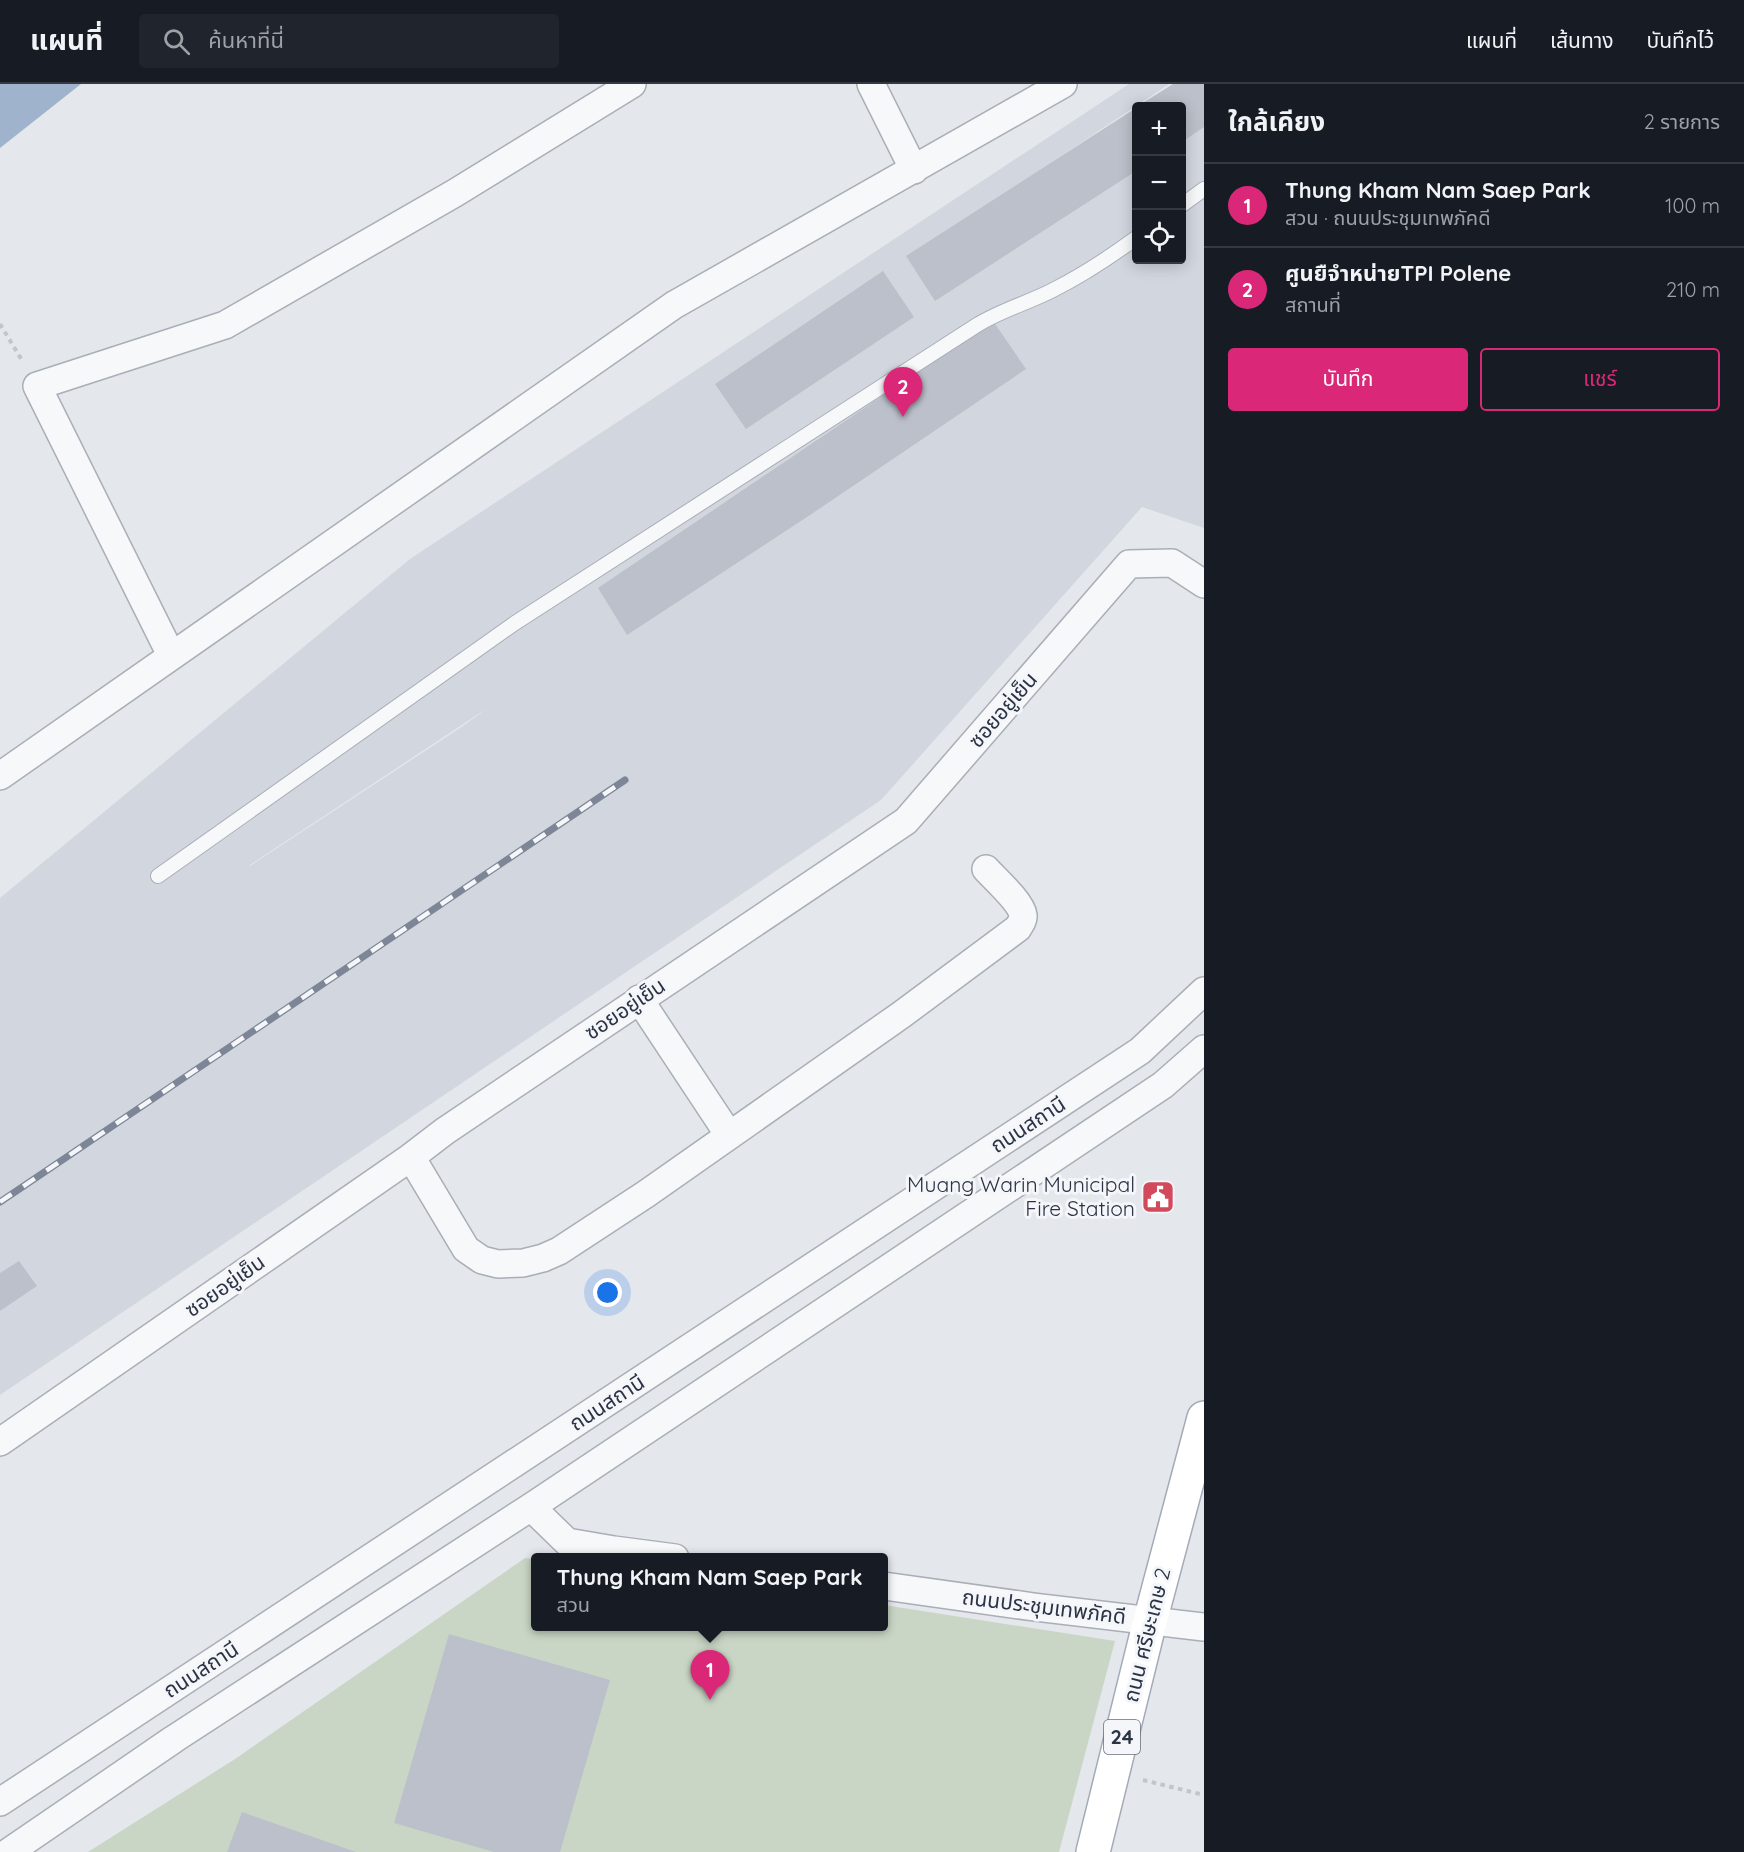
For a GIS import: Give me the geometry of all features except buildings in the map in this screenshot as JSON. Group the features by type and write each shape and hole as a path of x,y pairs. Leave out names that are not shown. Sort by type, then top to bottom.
{"main road":[{"name":"ถนน ศรีษะเกษ 2","path":"1093,1852 1150,1621 1204,1418"}],"street":[{"path":"171,655 37,386 225,325 454,193 632,84"},
{"path":"871,84 914,170"},
{"path":"0,776 674,305 1063,84"},
{"name":"ซอยอยู่เย็น","path":"0,1442 411,1157 445,1131 906,821 1130,564 1172,563 1204,584"},
{"path":"411,1157 466,1249 482,1260 510,1264 543,1258 559,1251 646,1194 901,1015 1018,928 1023,920 1023,913 986,869"},
{"name":"ถนนสถานี","path":"0,1802 1140,1052 1204,991"},
{"path":"639,999 729,1135"},
{"name":"ถนนสถานี","path":"9,1852 174,1739 531,1507 1163,1085 1204,1049"},
{"path":"531,1507 567,1542 640,1553"},
{"name":"ถนนประชุมเทพภัคดี","path":"888,1587 1204,1627"}],"lane":[{"path":"1186,202 1204,189"},
{"path":"158,876 514,623 977,325 997,313 1055,289 1132,241"}],"path":[{"path":"0,324 37,386"},
{"path":"1114,1772 1204,1795"}],"shaded area":[{"path":"1129,84 1169,84 1142,102 1132,102 1132,109 1040,170 1132,111 1132,264 1186,264 1186,102 1145,102 1174,84 1204,84 1204,528 1142,507 881,800 0,1395 0,898 410,559","holes":["489,707 463,726 250,865"]}],"green space":[{"path":"525,1558 531,1559 531,1631 888,1631 888,1606 1115,1641 1059,1852 88,1852 235,1759"}],"water":[{"path":"0,84 81,84 0,148"}],"railway":[{"path":"0,1202 625,780"}],"place":[{"name":"ศูนยืจำหน่ายTPI Polene","path":"903,417"},
{"name":"Muang Warin Municipal Fire Station","path":"1158,1197"},
{"name":"Thung Kham Nam Saep Park","path":"710,1700"}]}
